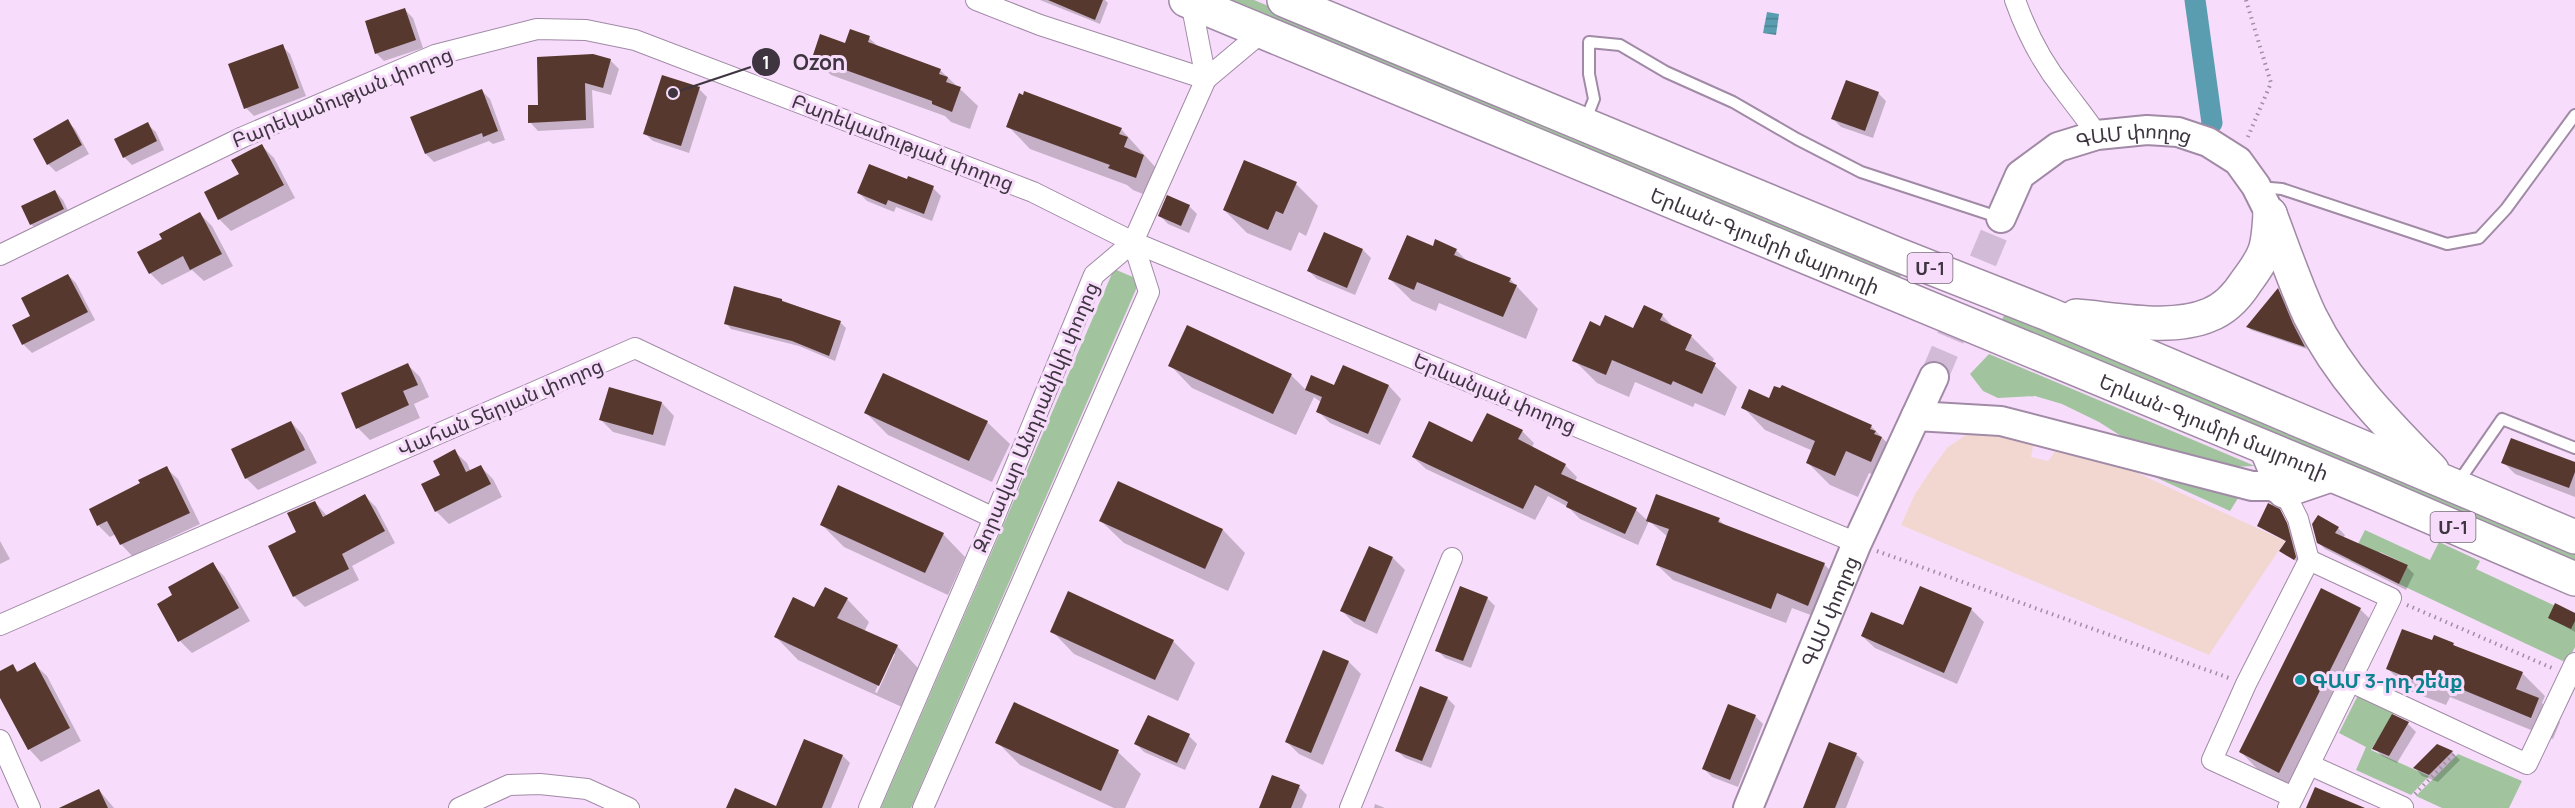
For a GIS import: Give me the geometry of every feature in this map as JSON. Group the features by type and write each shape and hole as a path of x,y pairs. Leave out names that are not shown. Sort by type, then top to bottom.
{"highway":[{"name":"Երևան-Գյումրի մայրուղի","path":"1284,0 1321,11 2575,537"},
{"name":"Երևան-Գյումրի մայրուղի","path":"1189,1 2331,475 2575,579"},
{"path":"2048,314 2174,323 2209,315 2235,298 2268,247 2263,200"},
{"path":"2263,200 2310,316 2329,349 2363,398 2449,484"},
{"path":"2267,450 2284,491 2331,475"}],"street":[{"path":"976,0 1040,25 1206,79"},
{"path":"2015,0 2025,26 2062,89 2082,111 2097,135"},
{"path":"1189,1 1206,79"},
{"name":"Բարեկամության փողոց","path":"0,255 243,137 435,55 537,29 586,30 636,40 1033,192 1133,242"},
{"path":"923,808 1149,292 1133,242 1206,79 1262,32"},
{"name":"ԳԱՄ փողոց","path":"2001,218 2020,175 2058,147 2097,135 2147,130 2178,132 2208,142 2238,161 2263,200"},
{"name":"Զորավար Անդրանիկի փողոց","path":"869,808 994,518 1094,275 1133,242"},
{"name":"Երևանյան փողոց","path":"1133,242 1857,543"},
{"name":"Վահան Տերյան փողոց","path":"0,625 635,348 994,518"},
{"name":"ԳԱՄ փողոց","path":"1748,808 1857,543 1934,377"},
{"path":"1916,416 2001,421 2252,486 2271,486 2284,491 2298,519 2309,560 2246,684 2212,760 2290,803 2391,598 2309,560"},
{"path":"1350,808 1452,558"},
{"path":"2350,682 2527,764 2572,670"},
{"path":"0,740 30,808"},
{"path":"2310,765 2403,807"},
{"path":"459,808 509,785 540,784 586,799 629,808"}],"lane":[{"path":"1585,123 1594,99 1589,74 1589,42 1620,45 1666,72 1733,102 1861,172 2001,218"},
{"path":"2263,200 2282,189 2447,244 2480,238 2506,209 2575,114"},
{"path":"2449,484 2502,419 2575,448"}],"path":[{"path":"2238,161 2271,83 2246,0"},
{"path":"1857,543 2246,684"},
{"path":"2391,598 2572,670"},
{"path":"2403,807 2469,738"}],"shaded area":[{"path":"1972,431 2034,442 2031,457 2048,461 2060,445 2083,452 2131,470 2285,541 2209,655 1901,525 1915,494 1948,447"}],"green space":[{"path":"1215,0 1254,0 1903,270 1897,284"},
{"path":"1114,269 1140,280 911,808 881,808"},
{"path":"2006,311 2575,549 2575,567 2000,324"},
{"path":"1989,354 2255,466 2228,467 2129,441 2099,422 2062,404 2035,396 1998,398 1983,391 1970,374"},
{"path":"2115,459 2240,495 2230,511"},
{"path":"2365,530 2430,560 2439,542 2480,561 2476,569 2575,615 2575,647 2567,663 2399,584 2408,565 2380,552 2372,570 2350,560"},
{"path":"2360,691 2396,709 2371,750 2429,776 2411,795 2356,770 2366,747 2339,733"},
{"path":"2458,754 2522,781 2509,808 2442,808 2416,796"}],"water":[{"path":"1767,12 1779,14 1776,35 1763,33"}],"building":[{"path":"1048,0 1103,0 1095,20"},
{"path":"405,8 416,40 375,54 365,21"},
{"path":"850,29 870,36 868,42 941,69 939,74 948,77 946,82 961,87 952,112 932,104 932,101 812,58 820,34 845,43"},
{"path":"283,44 299,88 244,109 228,64"},
{"path":"593,54 611,59 603,88 585,83 586,120 528,123 528,105 538,105 537,57"},
{"path":"662,75 700,87 681,146 643,134"},
{"path":"1846,80 1879,92 1865,131 1831,119"},
{"path":"482,89 498,131 483,137 482,133 425,154 410,117"},
{"path":"1024,91 1122,128 1119,134 1128,137 1124,147 1144,155 1136,178 1108,168 1110,165 1006,127 1019,93 1023,95"},
{"path":"68,119 82,145 47,165 33,139"},
{"path":"148,122 157,141 123,158 114,139"},
{"path":"262,144 284,185 218,220 204,192 239,174 231,160"},
{"path":"1244,160 1297,182 1283,214 1276,211 1268,230 1223,210"},
{"path":"869,164 907,179 908,176 934,186 924,214 888,200 886,205 857,193"},
{"path":"55,190 64,209 30,225 21,206"},
{"path":"1167,195 1190,205 1181,226 1158,216"},
{"path":"200,212 222,254 190,270 183,256 149,274 137,252 162,239 159,234"},
{"path":"1324,232 1363,249 1347,288 1307,271"},
{"path":"1407,235 1433,246 1435,239 1457,249 1454,255 1511,278 1509,282 1517,285 1503,317 1417,282 1414,290 1388,279"},
{"path":"68,274 88,312 22,345 12,325 30,316 21,298"},
{"path":"734,286 782,299 782,301 841,321 829,356 792,341 724,324"},
{"path":"2278,288 2293,324 2305,347 2246,327"},
{"path":"1644,305 1663,314 1660,320 1692,335 1685,350 1716,363 1702,394 1673,381 1671,385 1612,360 1606,375 1572,361 1590,321 1600,326 1605,315 1633,328"},
{"path":"1187,325 1292,374 1273,414 1168,366"},
{"path":"408,363 418,385 403,391 409,405 356,429 341,393"},
{"path":"1343,365 1389,385 1368,434 1316,412 1322,397 1305,390 1311,375 1334,385"},
{"path":"883,373 988,421 969,461 864,413"},
{"path":"1782,385 1872,425 1870,429 1876,431 1874,434 1882,437 1871,462 1846,451 1835,476 1806,463 1815,441 1741,408 1749,389 1769,398 1774,386 1780,388"},
{"path":"609,387 662,402 653,435 599,420"},
{"path":"1487,413 1523,430 1518,439 1566,464 1561,474 1637,508 1625,534 1566,507 1568,502 1535,485 1523,509 1412,457 1429,421 1472,442"},
{"path":"291,421 305,450 245,479 231,449"},
{"path":"2511,438 2575,462 2575,472 2569,488 2501,463"},
{"path":"455,449 466,472 481,465 491,484 435,512 421,484 440,475 433,461"},
{"path":"167,466 190,513 120,545 107,521 97,526 89,509 140,483 138,480"},
{"path":"1118,481 1223,529 1205,569 1099,521"},
{"path":"838,485 944,533 925,573 820,525"},
{"path":"365,494 385,531 342,554 349,569 293,597 268,546 296,532 287,513 315,501 323,517"},
{"path":"1656,494 1720,518 1718,522 1825,563 1808,606 1777,593 1771,609 1656,565 1669,529 1646,521"},
{"path":"2268,503 2280,509 2287,523 2296,557 2294,560 2279,551 2286,541 2257,526"},
{"path":"2318,515 2339,527 2335,533 2408,565 2399,584 2317,543 2312,524"},
{"path":"1369,546 1393,557 1365,622 1340,611"},
{"path":"213,562 239,608 178,642 157,604 172,595 168,587"},
{"path":"1460,586 1488,597 1463,661 1435,651"},
{"path":"1920,586 1972,608 1944,673 1861,636 1871,612 1903,625"},
{"path":"825,587 848,598 837,618 898,645 879,686 774,637 793,597 814,607"},
{"name":"ԳԱՄ 3-րդ շենք","path":"2321,588 2361,608 2279,773 2239,752"},
{"path":"1068,591 1174,640 1155,680 1050,632"},
{"path":"2555,603 2575,613 2575,621 2571,629 2548,618"},
{"path":"2402,629 2432,640 2434,635 2454,643 2453,645 2523,672 2516,689 2539,698 2531,718 2427,675 2424,684 2386,669"},
{"path":"1323,650 1349,661 1311,753 1285,742"},
{"path":"35,662 70,728 28,750 0,698 0,671 13,664 17,672"},
{"path":"1420,686 1448,697 1422,761 1395,751"},
{"path":"1014,702 1119,750 1101,791 995,743"},
{"path":"1728,704 1756,715 1730,780 1702,769"},
{"path":"2392,714 2409,722 2389,756 2372,749"},
{"path":"1148,715 1190,734 1177,763 1134,744"},
{"path":"804,739 843,755 822,808 726,808 735,788 776,806"},
{"path":"1829,742 1857,753 1835,808 1803,808"},
{"path":"2437,744 2453,751 2429,775 2413,768"},
{"path":"1272,775 1300,785 1291,808 1259,808"},
{"path":"2315,787 2365,808 2306,808"},
{"path":"99,789 108,808 59,808"}],"waterway":[{"path":"2195,0 2212,123"}],"tunnel":[{"path":"1934,377 2001,218"}],"place":[{"name":"Ozon","path":"673,93"},
{"name":"ԳԱՄ 3-րդ շենք","path":"2300,680"}]}
